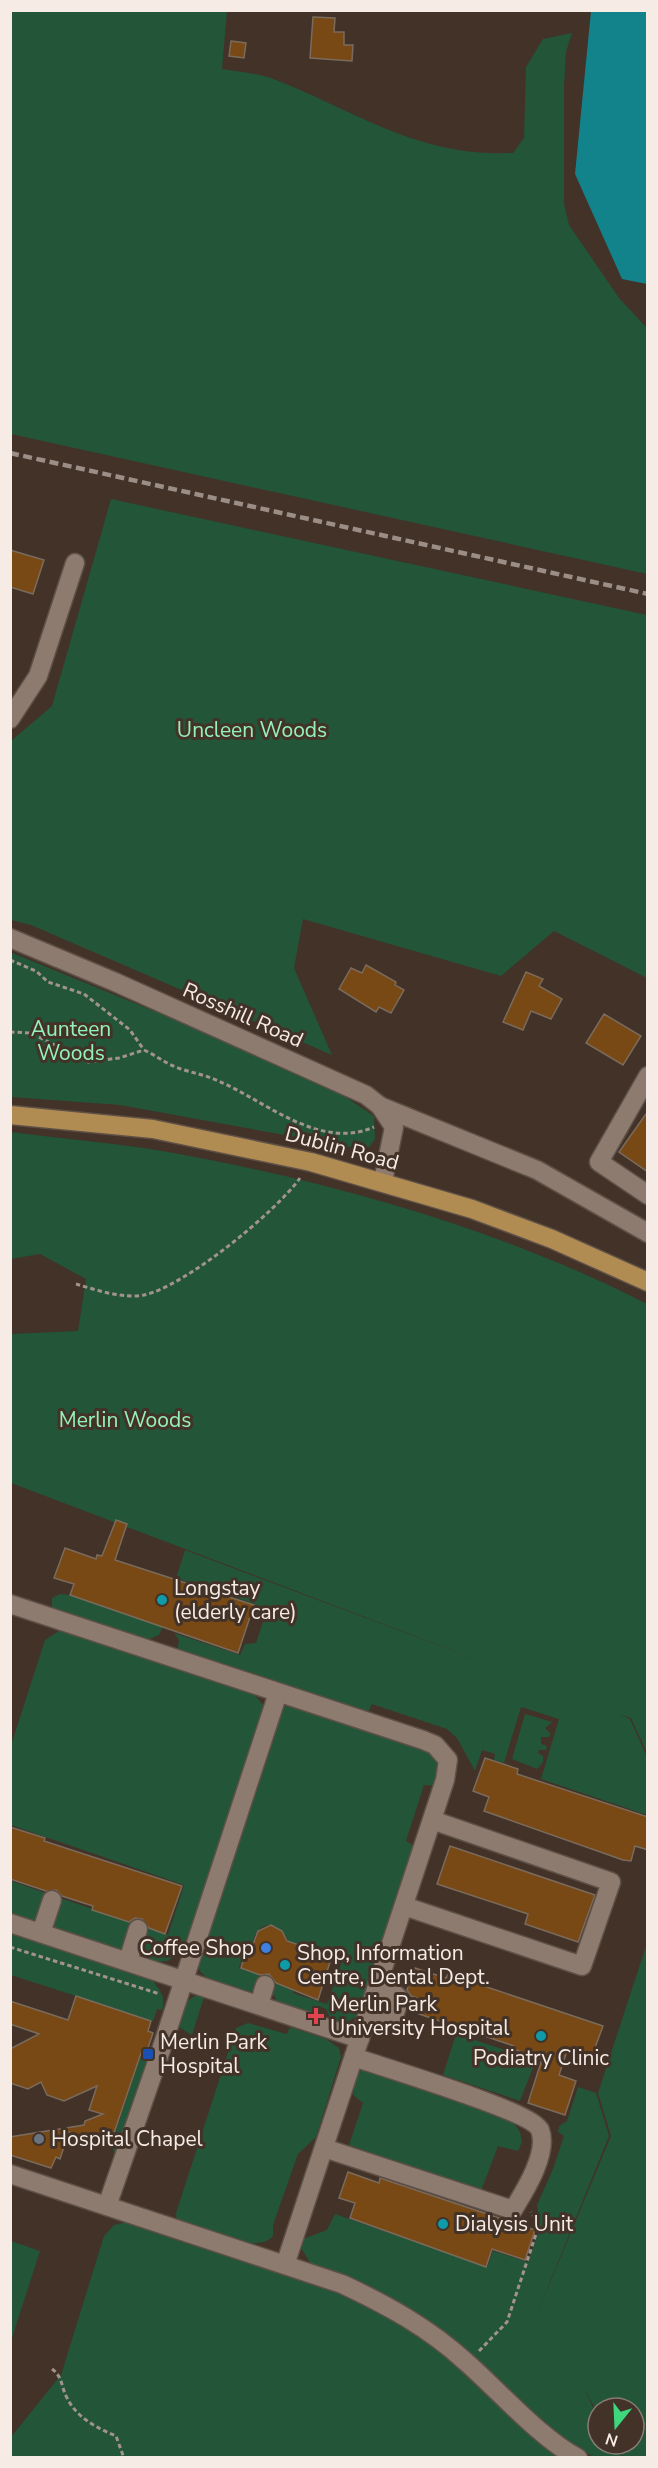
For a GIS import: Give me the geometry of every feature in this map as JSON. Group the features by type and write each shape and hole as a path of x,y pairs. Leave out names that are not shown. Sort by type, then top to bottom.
{"main road":[{"name":"Dublin Road","path":"10,1115 153,1129 311,1162 383,1181 472,1209 552,1239 648,1282"}],"street":[{"path":"10,719 38,676 75,563"},
{"name":"Rosshill Road","path":"10,938 125,986 366,1095 385,1114 553,1179 648,1233"},
{"path":"648,1076 599,1162 648,1195"},
{"path":"383,1181 394,1126 385,1114"},
{"path":"10,1604 435,1745 448,1760 448,1769 432,1820 285,2265"},
{"path":"106,2206 178,2000 278,1693"},
{"path":"404,1906 582,1966 611,1882 432,1820"},
{"path":"41,1933 52,1900"},
{"path":"10,1923 360,2039"},
{"path":"128,1961 138,1929"},
{"path":"260,2005 265,1985"},
{"path":"366,2021 388,2020 399,2006 400,1999 394,1993 377,1986"},
{"path":"324,2148 513,2210 536,2171 541,2133 536,2123 500,2106 354,2057"},
{"path":"10,2174 342,2284 374,2298 409,2317 465,2360 524,2416 578,2457"}],"path":[{"path":"10,960 36,971 48,982 84,994 130,1030 144,1050 178,1068 217,1080 306,1125 330,1133 350,1134 385,1114"},
{"path":"10,1032 31,1033 88,1062 119,1058 144,1050"},
{"path":"76,1284 104,1293 143,1295 170,1284 233,1243 295,1185 311,1162"},
{"path":"10,1947 178,2000"},
{"path":"465,2360 498,2333 513,2305 539,2225 535,2215 519,2200"},
{"path":"52,2369 60,2374 68,2399 81,2415 92,2426 116,2436 124,2457"}],"green space":[{"path":"10,11 227,11 222,69 256,74 276,80 363,119 418,140 447,148 479,152 513,153 524,138 526,67 543,39 572,33 566,52 564,86 564,204 569,225 619,298 647,328 647,574 11,434"},
{"name":"Uncleen Woods","path":"111,499 647,615 647,978 554,931 501,976 303,919 294,968 332,1055 31,925 11,920 11,741 52,706"},
{"name":"Aunteen Woods","path":"10,952 317,1078 374,1116 375,1139 369,1147 361,1149 120,1105 11,1097"},
{"name":"Merlin Woods","path":"11,1132 168,1152 290,1177 352,1193 475,1231 534,1253 592,1277 647,1304 647,1753 631,1718 619,1714 630,1719 647,1757 647,1815 541,1779 559,1719 521,1707 504,1763 494,1760 495,1754 482,1750 475,1771 457,1738 447,1729 372,1704 367,1714 177,1652 179,1640 174,1633 240,1655 245,1644 256,1643 264,1619 254,1615 255,1604 176,1578 185,1550 515,1674 11,1483 10,1334 78,1331 86,1279 40,1254 11,1259"},
{"path":"60,1594 163,1626 159,1635 145,1641 52,1608 52,1598"},
{"path":"62,1629 251,1691 264,1706 265,1713 185,1950 167,1961 155,1962 55,1930 50,1918 42,1916 32,1923 11,1916 11,1881 168,1935 184,1885 11,1825 11,1745 45,1640"},
{"path":"285,1706 296,1706 432,1751 441,1763 437,1786 424,1785 406,1841 418,1848 361,2014 347,2022 331,2020 326,2009 319,2006 314,2015 277,2001 273,1994 277,1981 294,1987 293,1993 327,2004 341,1964 327,1951 288,1941 283,1932 274,1926 265,1926 257,1932 251,1946 247,1945 239,1968 259,1975 254,1991 239,1992 223,1987 208,1979 198,1968 198,1959 278,1714"},
{"path":"525,1714 552,1722 545,1728 551,1734 549,1737 541,1737 541,1744 547,1746 546,1750 539,1750 538,1753 543,1756 543,1762 537,1769 512,1759"},
{"path":"11,1930 149,1977 162,1996 162,2010 157,2009 153,2021 11,1975"},
{"path":"647,1943 647,2457 623,2456 646,2456 646,2396 588,2396 584,2388 588,2396 586,2453 555,2432 440,2330 385,2296 311,2264 301,2248 303,2239 327,2230 335,2214 487,2267 493,2251 528,2262 540,2227 537,2205 564,2136 558,2132 559,2126 567,2121 578,2087 596,2093 609,2136 535,2319 611,2136 598,2093"},
{"path":"205,1994 192,2035 177,2026 185,2004 193,1997"},
{"path":"248,2023 287,2034 290,2027 326,2039 339,2048 341,2057 316,2137 298,2154 273,2225 273,2236 265,2241 254,2243 227,2239 177,2222 176,2213 236,2028"},
{"path":"456,2034 536,2060 520,2101 443,2075"},
{"path":"140,2058 148,2061 119,2151 115,2153 111,2146"},
{"path":"365,2068 491,2111 514,2123 520,2132 522,2142 518,2151 498,2146 481,2191 349,2145 363,2103 353,2095 357,2073"},
{"path":"128,2222 197,2247 336,2291 402,2322 464,2367 562,2457 11,2458 11,2437 61,2375 104,2236 114,2225"},
{"path":"10,2241 40,2251 11,2341"},
{"path":"592,2456 622,2457 594,2457"}],"water":[{"path":"591,11 647,11 647,284 622,279 575,174"}],"building":[{"path":"313,17 335,18 334,32 344,32 344,45 353,45 352,61 310,58"},
{"path":"231,41 246,43 244,58 229,56"},
{"path":"10,550 44,560 33,594 10,587"},
{"path":"366,965 396,982 395,985 404,990 391,1013 379,1007 376,1012 339,989 351,968 362,973"},
{"path":"526,972 543,979 539,986 562,999 551,1019 531,1011 523,1030 503,1022"},
{"path":"604,1014 641,1036 623,1065 586,1043"},
{"path":"648,1111 648,1172 619,1152"},
{"name":"Longstay (elderly care)","path":"116,1520 127,1524 115,1560 254,1605 238,1653 70,1595 74,1584 54,1578 65,1548 96,1559 97,1555 102,1556"},
{"path":"485,1758 518,1769 517,1774 648,1817 648,1850 635,1846 631,1861 623,1860 484,1811 489,1797 473,1791"},
{"path":"10,1827 45,1838 44,1841 182,1886 165,1934 149,1928 142,1919 135,1918 129,1922 92,1910 93,1906 62,1896 56,1890 46,1891 10,1879"},
{"path":"450,1846 595,1895 578,1942 525,1924 528,1914 437,1884"},
{"name":"Shop, Information Centre, Dental Dept.","path":"271,1925 282,1931 287,1941 323,1953 321,1959 330,1962 318,2000 276,1983 269,1974 260,1975 241,1968 247,1946 252,1947 258,1931"},
{"name":"Podiatry Clinic","path":"415,1968 446,1978 448,1974 603,2026 592,2056 568,2048 559,2075 576,2081 565,2115 528,2103 542,2059 513,2049 514,2046 419,2014 423,2000 411,1996 407,1990"},
{"path":"76,1996 151,2021 148,2031 153,2033 147,2051 142,2050 110,2145 69,2132 60,2159 56,2157 51,2168 10,2155 10,2137 84,2125 85,2121 103,2114 89,2110 97,2086 64,2101 47,2095 41,2082 28,2089 10,2083 10,2049 39,2034 10,2024 10,2001 68,2020"},
{"name":"Dialysis Unit","path":"348,2172 379,2183 380,2178 535,2230 525,2260 492,2249 486,2267 350,2218 355,2203 339,2198"}],"railway":[{"path":"10,453 648,594"}],"place":[{"name":"Longstay (elderly care)","path":"162,1600"},
{"name":"Coffee Shop","path":"266,1948"},
{"name":"Shop, Information Centre, Dental Dept.","path":"285,1965"},
{"name":"Merlin Park University Hospital","path":"316,2016"},
{"name":"Podiatry Clinic","path":"541,2036"},
{"name":"Merlin Park Hospital","path":"148,2054"},
{"name":"Hospital Chapel","path":"39,2139"},
{"name":"Dialysis Unit","path":"443,2224"}]}
